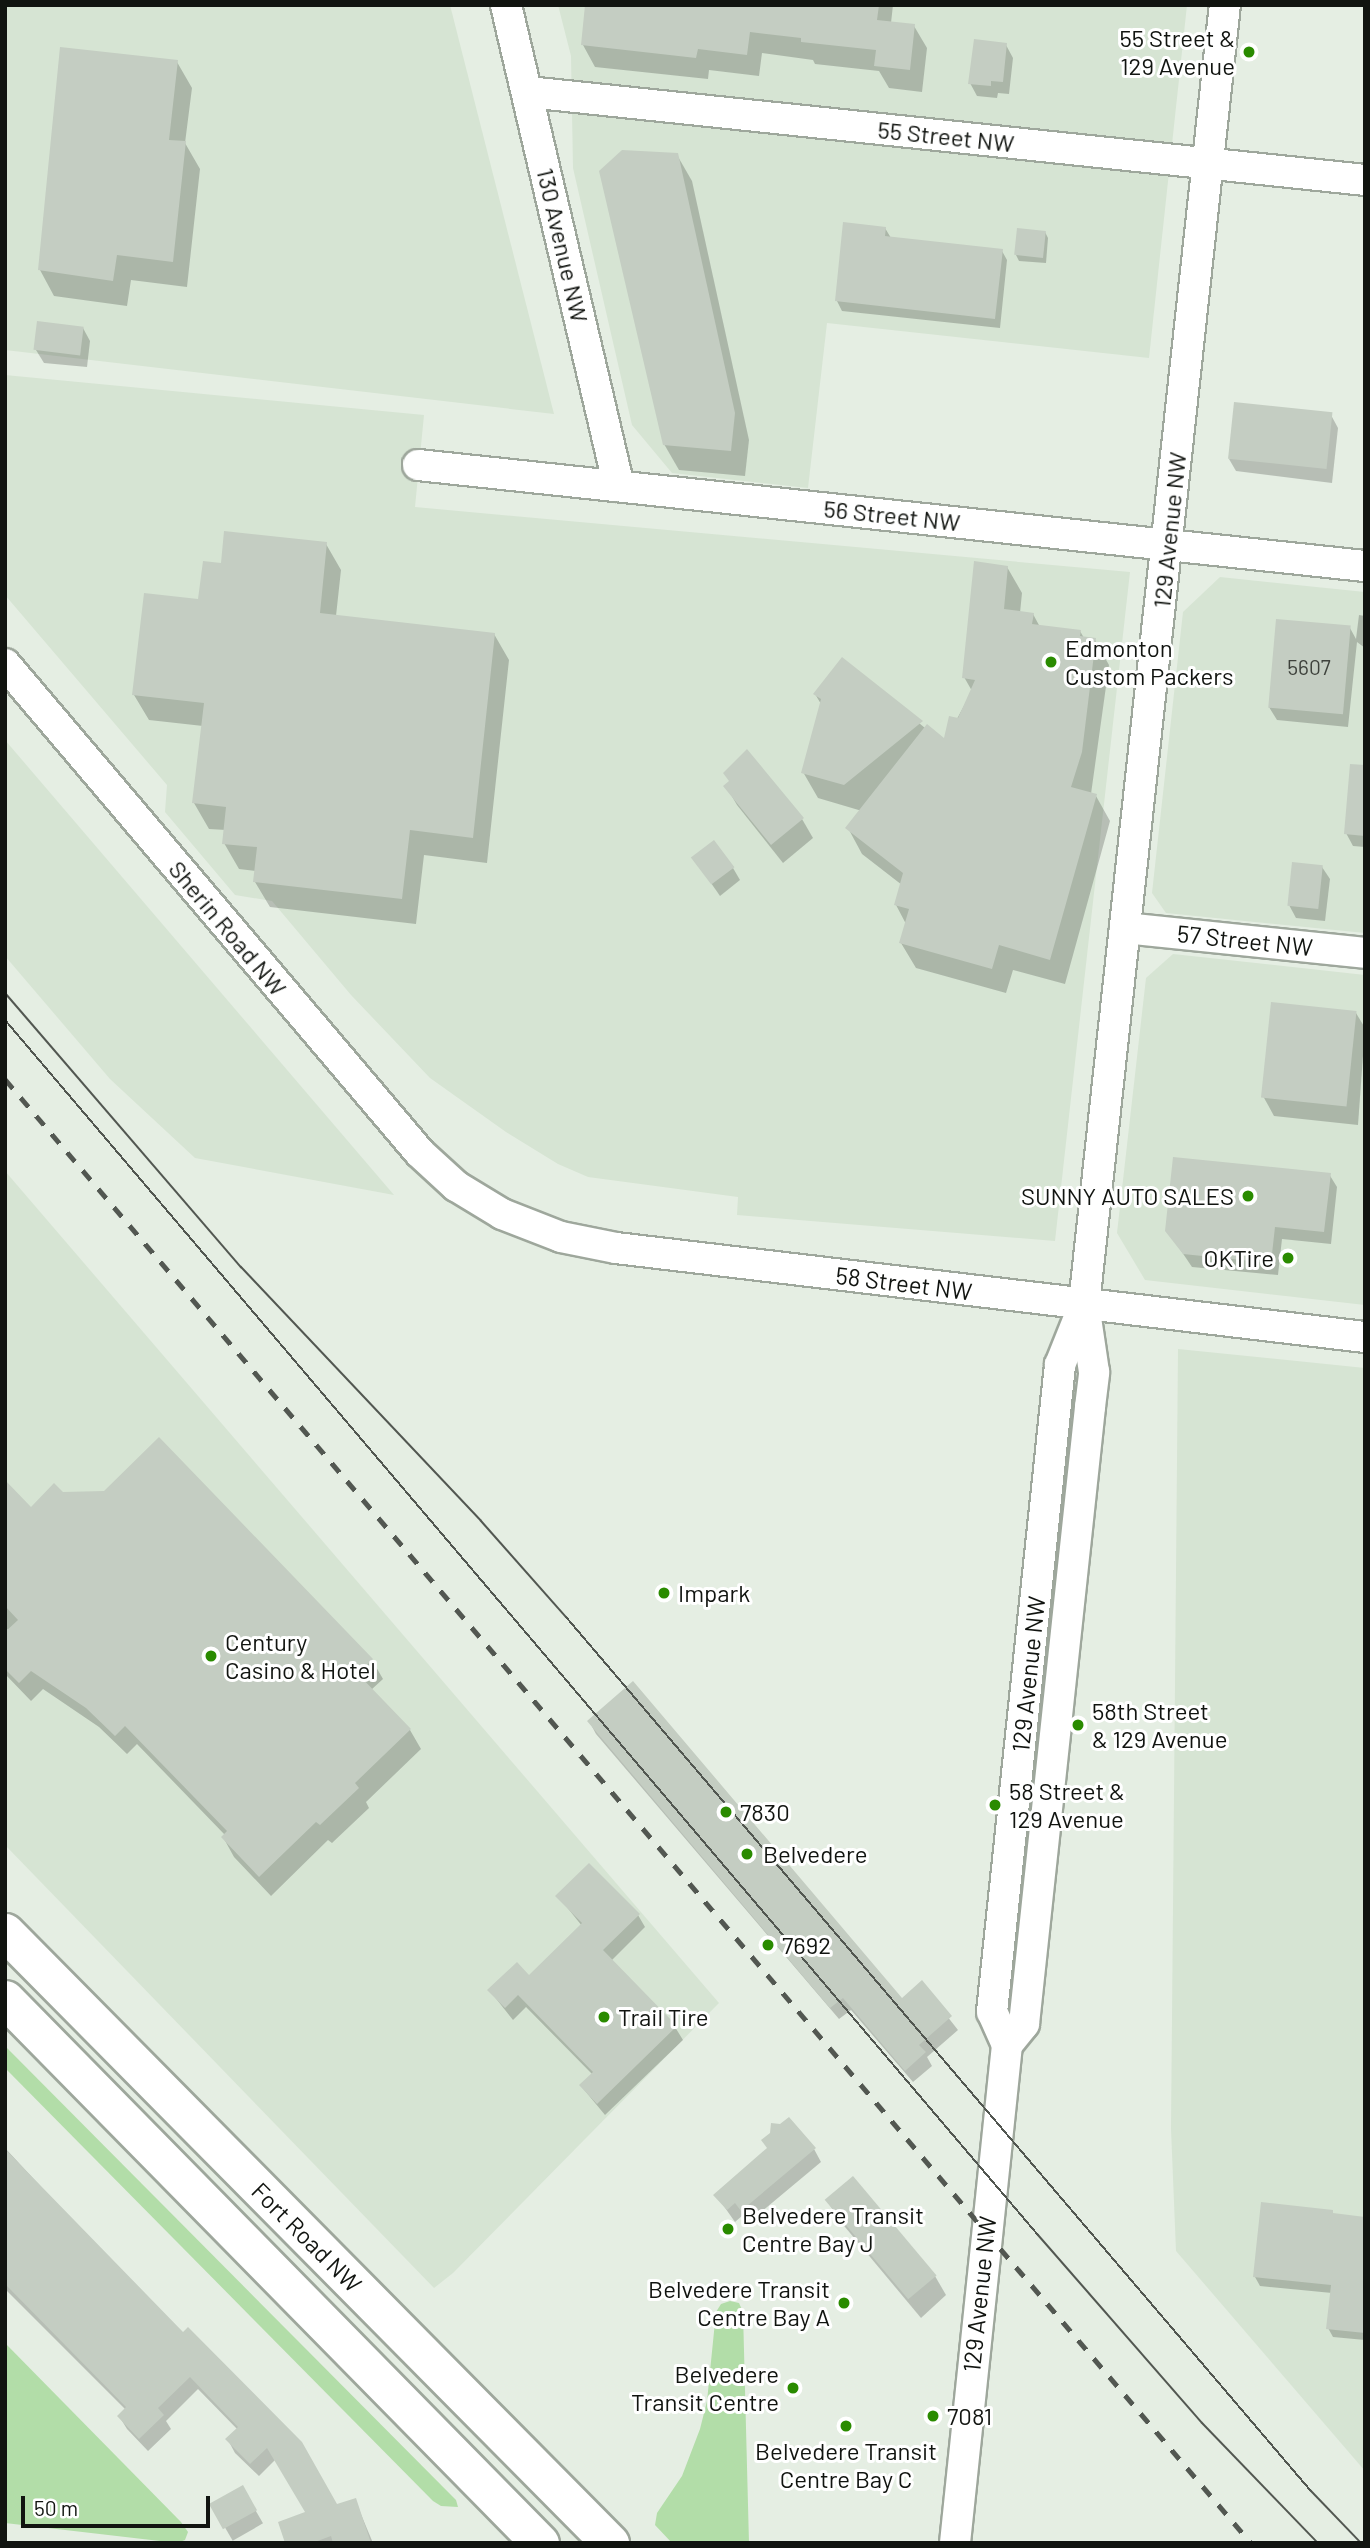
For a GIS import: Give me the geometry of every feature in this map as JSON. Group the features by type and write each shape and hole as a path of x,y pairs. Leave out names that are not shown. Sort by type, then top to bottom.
{"main road":[{"name":"Fort Road NW","path":"5,1932 610,2543"},
{"name":"Fort Road NW","path":"5,1999 540,2543"}],"street":[{"name":"130 Avenue NW","path":"506,5 619,486"},
{"name":"129 Avenue NW","path":"955,2543 1007,2045 992,2012 1060,1365 1084,1304 1225,5"},
{"name":"55 Street NW","path":"528,92 1365,180"},
{"name":"56 Street NW","path":"418,465 1365,566"},
{"name":"Sherin Road NW","path":"5,664 388,1117 420,1153 456,1186"},
{"name":"57 Street NW","path":"1125,928 1365,953"},
{"name":"58 Street NW","path":"456,1186 482,1204 528,1226 586,1243 1365,1337"}],"shaded area":[{"path":"5,5 450,5 554,414 5,350"},
{"path":"558,5 1187,5 1149,358 827,323 808,488 672,473 632,425 573,168 571,56"},
{"path":"5,375 424,415 415,507 1130,572 1055,1241 737,1215 738,1197 588,1177 558,1164 506,1132 430,1078 351,995 272,901 235,895 165,812 167,785 5,595"},
{"path":"1220,577 1365,592 1365,933 1166,913 1152,893 1183,612"},
{"path":"5,740 394,1195 195,1158 110,1079 5,956"},
{"path":"1173,954 1365,975 1365,1305 1145,1280 1117,1233 1146,978"},
{"path":"5,1171 719,2003 453,2273 434,2288 5,1845"},
{"path":"1178,1349 1365,1368 1365,2471 1176,2251 1171,2129"}],"green space":[{"path":"5,2046 456,2500 458,2507 441,2506 433,2501 5,2068"},
{"path":"730,2301 739,2303 743,2312 749,2543 672,2543 655,2525 657,2513 682,2476 700,2429 707,2401 716,2312 721,2304"},
{"path":"5,2343 181,2522 188,2532 185,2540 177,2543 5,2523"}],"building":[{"path":"585,5 879,5 877,20 915,24 910,70 874,66 876,50 801,42 801,38 750,32 747,55 698,49 696,58 581,45"},
{"path":"974,39 1007,43 1003,82 991,81 991,86 968,84"},
{"path":"60,47 178,60 169,140 186,141 173,262 117,255 113,281 38,270"},
{"path":"622,150 678,153 735,413 731,451 663,445 599,171"},
{"path":"843,222 886,227 885,236 1003,249 995,319 835,301"},
{"path":"1017,228 1046,231 1043,258 1014,255"},
{"path":"37,321 84,327 80,356 33,350"},
{"path":"1234,402 1332,412 1326,469 1228,459"},
{"path":"224,531 327,542 320,613 495,633 473,838 410,830 402,899 253,882 257,847 222,844 226,807 192,803 204,703 132,695 144,593 198,599 203,561 221,563"},
{"path":"974,561 1008,566 1004,609 1034,613 1032,624 1081,630 1080,636 1096,638 1082,752 1071,787 1097,794 1050,960 999,945 992,969 899,943 909,909 894,905 903,873 845,828 927,724 944,738 949,716 958,718 975,680 962,678"},
{"path":"1276,619 1351,626 1343,714 1268,708"},
{"path":"842,657 923,721 844,785 801,773 821,699 813,694"},
{"path":"747,749 804,818 771,845 723,786 729,781 723,773"},
{"path":"1350,764 1365,765 1365,836 1344,834"},
{"path":"714,840 734,867 711,885 691,857"},
{"path":"1292,862 1323,865 1318,909 1287,906"},
{"path":"1271,1002 1357,1011 1346,1106 1261,1097"},
{"name":"SUNNY AUTO SALES","path":"1173,1157 1331,1173 1324,1232 1275,1227 1271,1263 1183,1254 1165,1231"},
{"name":"Century Casino & Hotel","path":"159,1437 373,1659 358,1674 411,1729 355,1783 359,1788 320,1825 316,1822 259,1877 221,1837 227,1831 125,1726 115,1736 86,1708 31,1671 19,1683 5,1669 5,1632 18,1620 5,1606 5,1480 31,1507 54,1483 63,1492 104,1491"},
{"path":"633,1681 902,1998 922,1980 952,2016 919,2045 926,2052 905,2071 843,1998 830,2008 587,1721"},
{"name":"Trail Tire","path":"589,1863 640,1914 603,1950 677,2026 597,2104 579,2085 593,2072 518,1995 505,2008 487,1990 517,1962 529,1975 582,1923 555,1896"},
{"path":"789,2117 816,2148 741,2211 735,2203 727,2210 713,2195 767,2148 761,2140 770,2133 771,2123 780,2124"},
{"path":"5,2149 183,2332 188,2327 302,2442 337,2504 356,2498 371,2543 333,2543 331,2536 312,2543 285,2543 278,2522 305,2512 267,2448 250,2464 225,2439 238,2427 190,2377 158,2408 164,2415 139,2439 117,2416 126,2407 5,2284"},
{"path":"853,2176 937,2276 908,2299 825,2200"},
{"path":"1261,2202 1333,2210 1333,2213 1365,2217 1365,2333 1326,2329 1331,2285 1253,2277"},
{"path":"243,2485 257,2510 223,2529 209,2504"}],"tram line":[{"path":"5,993 241,1267 481,1521 566,1617 1311,2491 1361,2543"},
{"path":"5,1020 1038,2235 1202,2423 1318,2543"}],"railway":[{"path":"5,1079 1251,2543"}],"place":[{"name":"55 Street & 129 Avenue","path":"1249,52"},
{"name":"Edmonton Custom Packers","path":"1051,662"},
{"name":"SUNNY AUTO SALES","path":"1248,1196"},
{"name":"OKTire","path":"1288,1258"},
{"name":"Impark","path":"664,1593"},
{"name":"Century Casino & Hotel","path":"211,1656"},
{"name":"58th Street & 129 Avenue","path":"1078,1725"},
{"name":"58 Street & 129 Avenue","path":"995,1805"},
{"name":"7830","path":"726,1812"},
{"name":"Belvedere","path":"747,1854"},
{"name":"7692","path":"768,1945"},
{"name":"Trail Tire","path":"604,2017"},
{"name":"Belvedere Transit Centre Bay J","path":"728,2229"},
{"name":"Belvedere Transit Centre Bay A","path":"844,2303"},
{"name":"Belvedere Transit Centre","path":"793,2388"},
{"name":"7081","path":"933,2416"},
{"name":"Belvedere Transit Centre Bay C","path":"846,2426"}]}
